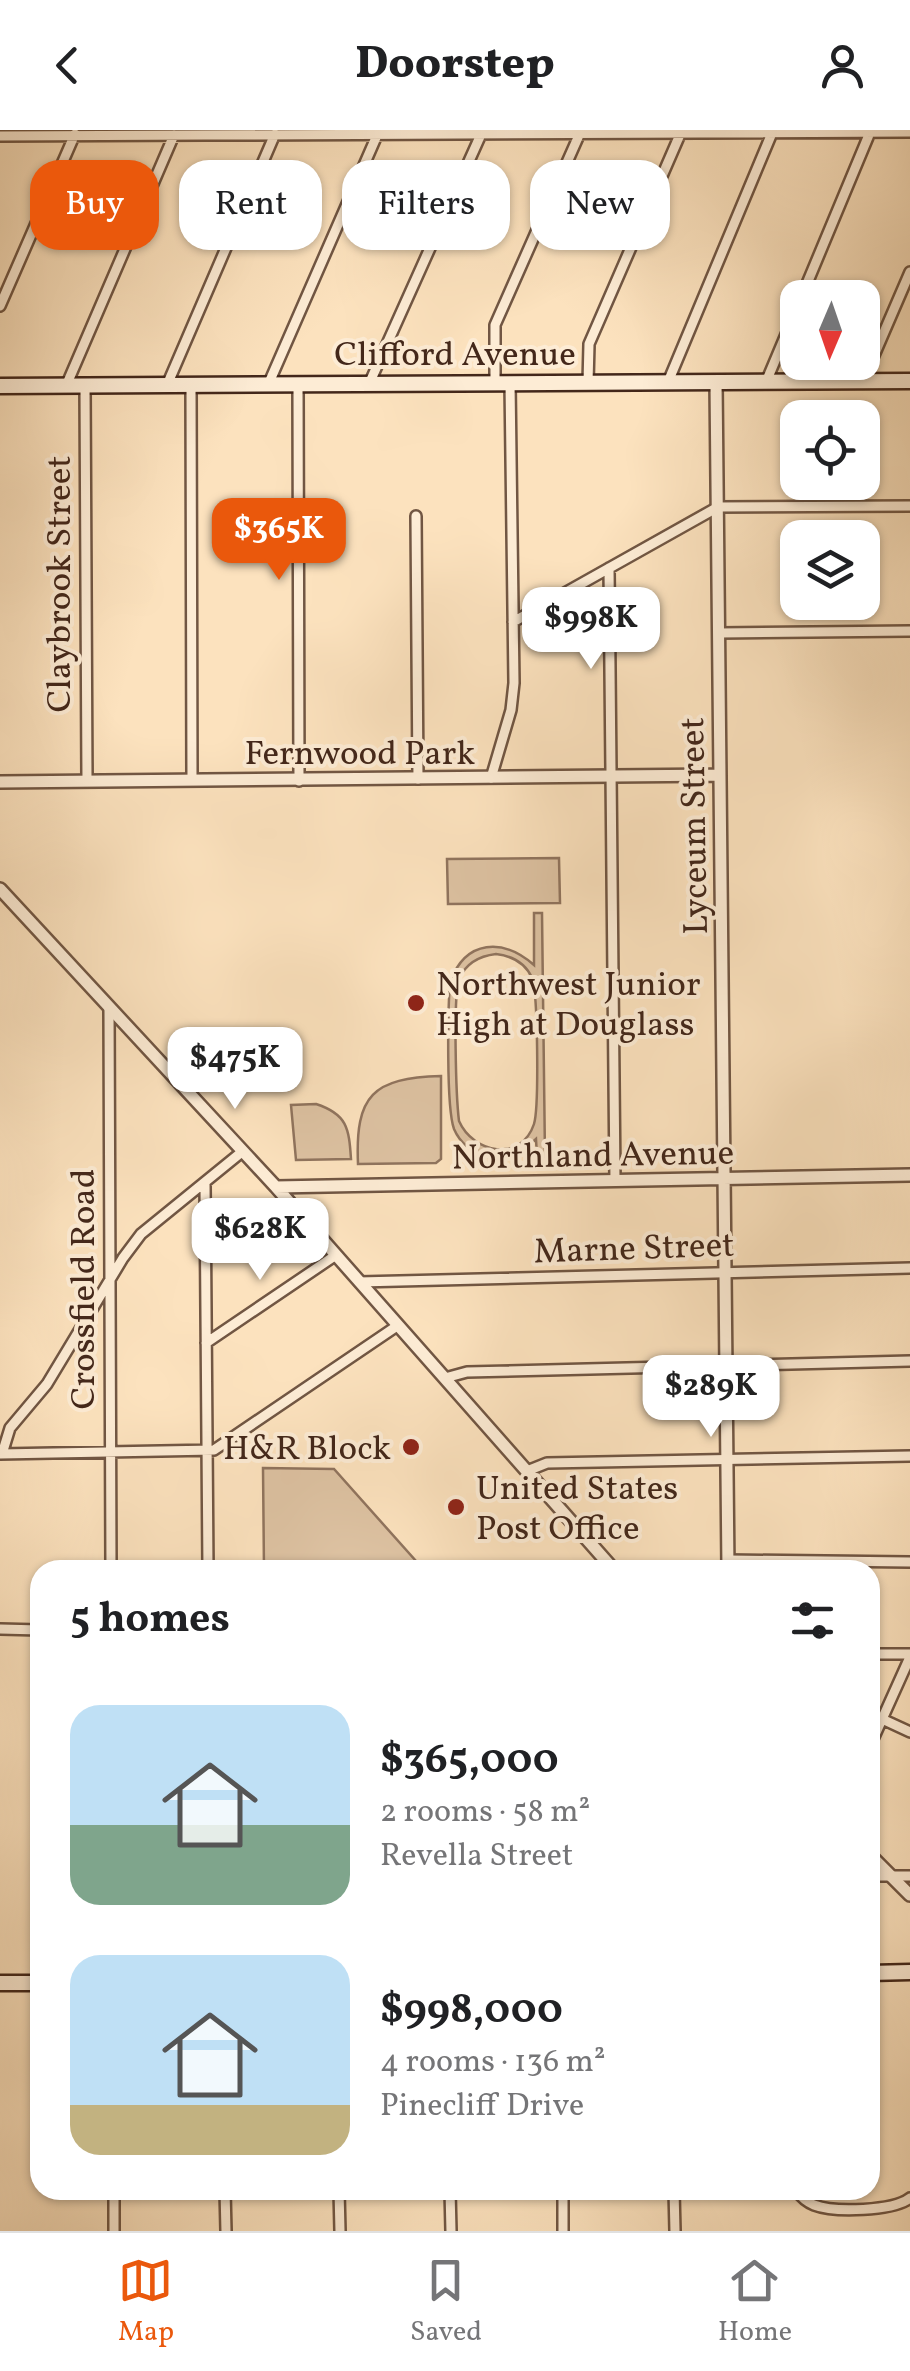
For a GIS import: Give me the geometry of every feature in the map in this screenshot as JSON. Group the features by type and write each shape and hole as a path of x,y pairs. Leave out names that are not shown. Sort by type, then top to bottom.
{"main road":[{"name":"Clifford Avenue","path":"0,386 910,381"},
{"path":"880,1973 910,1972"},
{"path":"0,1983 30,1983"}],"street":[{"path":"588,383 589,344 681,131"},
{"path":"809,280 872,131"},
{"path":"268,384 378,132"},
{"path":"369,384 482,132"},
{"path":"492,778 511,710 513,622 502,383 495,325 580,132"},
{"path":"668,382 773,132"},
{"path":"0,136 910,132"},
{"path":"0,306 75,134"},
{"path":"167,385 276,134"},
{"path":"66,386 174,135"},
{"path":"863,381 910,272"},
{"path":"766,382 780,349"},
{"name":"Lyceum Street","path":"716,382 728,1560"},
{"path":"298,384 299,780"},
{"path":"191,385 192,780"},
{"name":"Claybrook Street","path":"84,386 86,781"},
{"path":"513,622 718,507 910,506"},
{"path":"416,516 418,779"},
{"path":"609,568 616,1181"},
{"path":"719,632 910,631"},
{"name":"Fernwood Park","path":"0,782 720,775"},
{"path":"0,890 276,1187 605,1560"},
{"name":"Crossfield Road","path":"109,1007 111,1560"},
{"path":"243,1151 141,1234 47,1384 10,1428 1,1454 216,1449 397,1326"},
{"name":"Northland Avenue","path":"276,1187 910,1175"},
{"path":"205,1184 208,1560"},
{"path":"206,1342 336,1255"},
{"name":"Marne Street","path":"359,1282 910,1268"},
{"path":"445,1378 468,1372 910,1361"},
{"path":"527,1472 547,1463 910,1456"},
{"path":"880,1562 910,1562"},
{"path":"0,1630 30,1630"},
{"path":"880,1654 910,1656 880,1724"},
{"path":"882,1719 910,1732"},
{"path":"880,1865 910,1896"},
{"path":"880,1876 910,1876"},
{"path":"807,2200 827,2208 889,2208 910,2198"},
{"path":"114,2200 114,2231"},
{"path":"225,2200 226,2231"},
{"path":"339,2200 340,2231"},
{"path":"450,2200 451,2231"},
{"path":"563,2200 563,2231"},
{"path":"674,2200 674,2231"}],"shaded area":[{"path":"559,858 560,903 448,904 447,859"},
{"path":"534,913 542,913 545,1157 537,1157 536,1139 514,1154 488,1157 463,1143 451,1117 450,982 466,957 486,947 510,950 534,965","holes":["496,954 513,958 529,972 537,1026 534,1124 528,1136 508,1149 485,1146 466,1132 459,1121 459,979 474,961"]},
{"path":"441,1076 441,1159 436,1163 358,1164 360,1121 373,1095 399,1081"},
{"path":"316,1104 334,1112 344,1124 351,1159 296,1160 291,1105"},
{"path":"263,1468 334,1469 415,1560 264,1560"}],"place":[{"name":"Northwest Junior High at Douglass","path":"416,1003"},
{"name":"H&R Block","path":"411,1447"},
{"name":"United States Post Office","path":"456,1507"}]}
